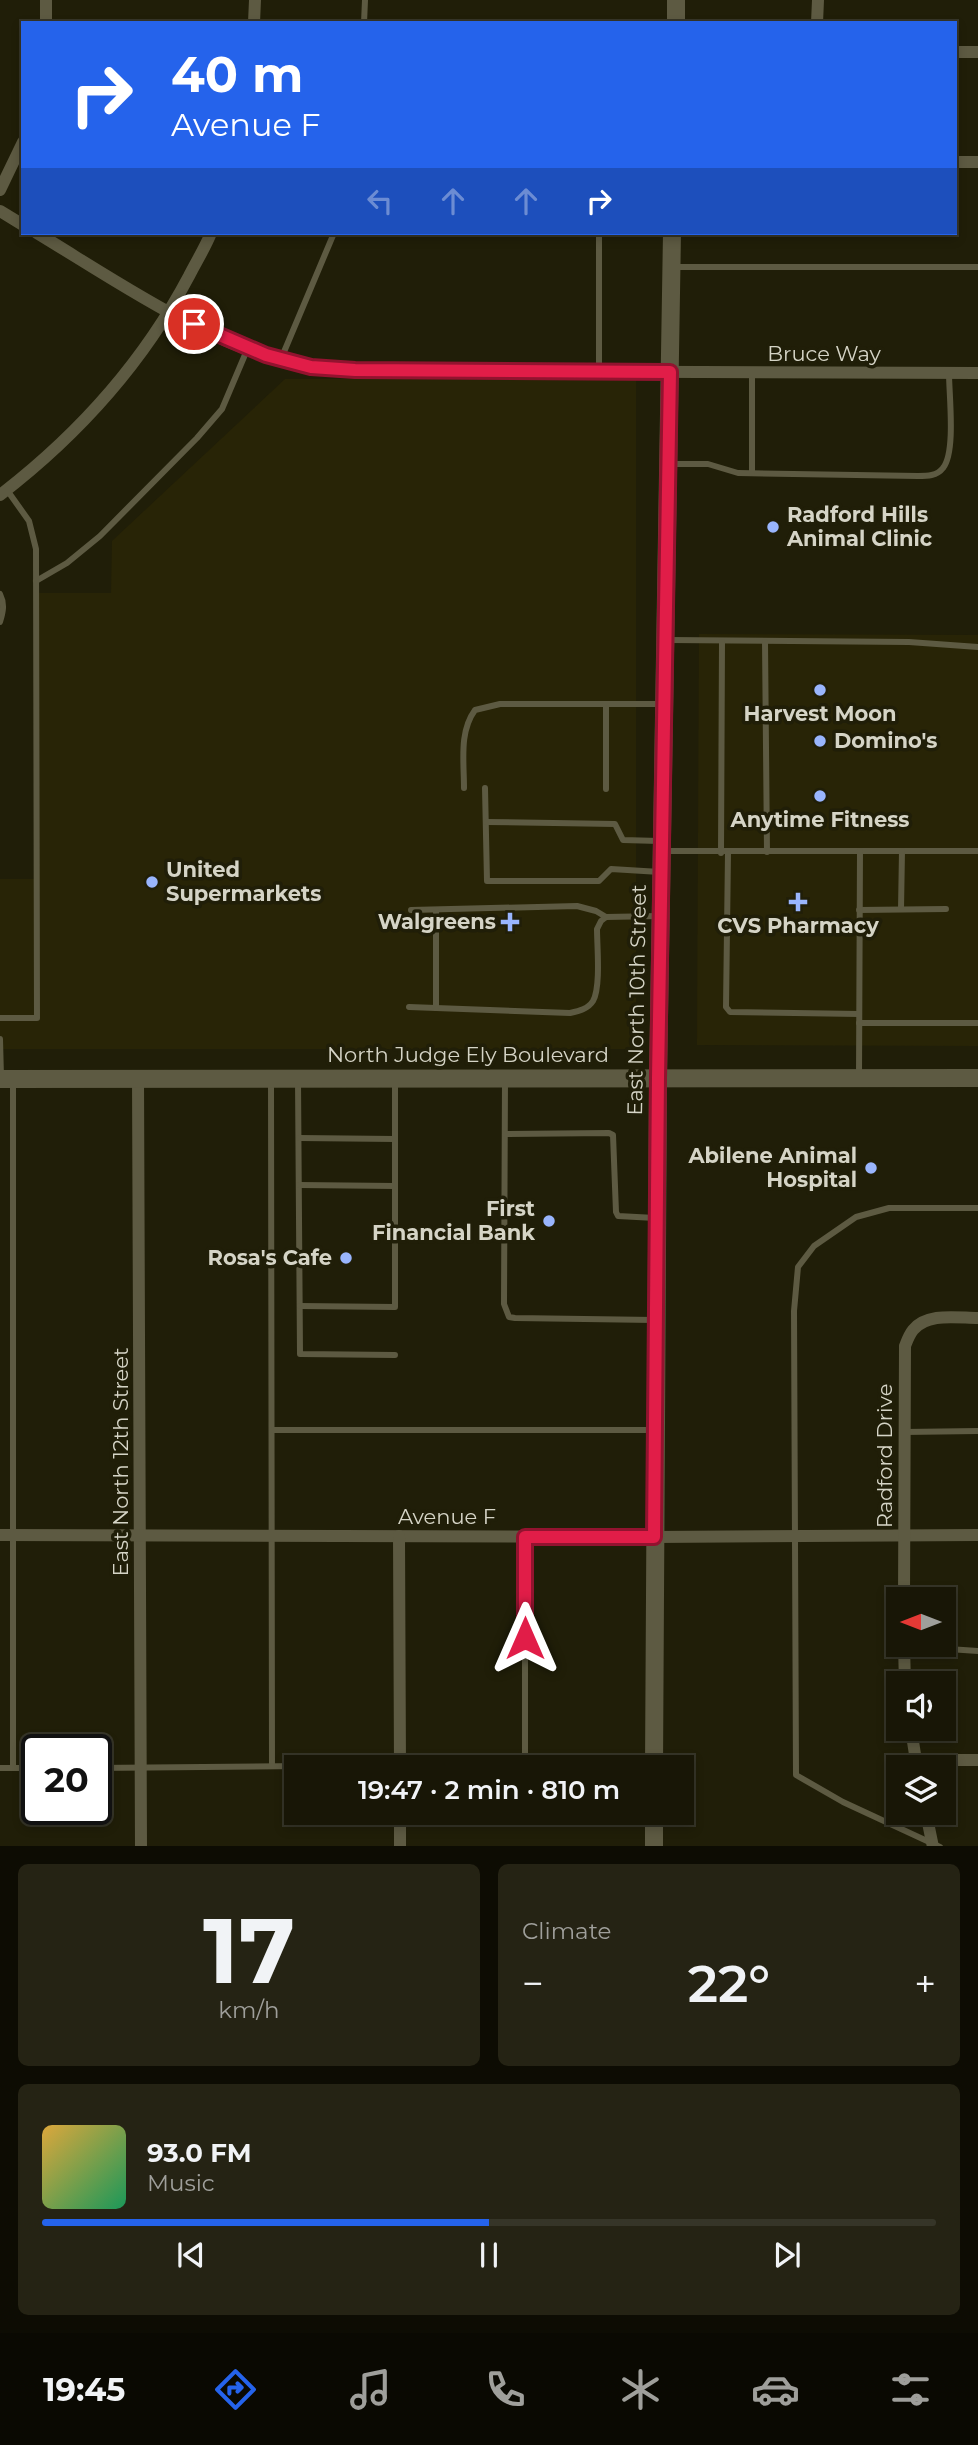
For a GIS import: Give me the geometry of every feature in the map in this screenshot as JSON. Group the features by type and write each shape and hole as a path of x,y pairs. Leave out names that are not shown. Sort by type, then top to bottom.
{"main road":[{"path":"676,0 676,21"},
{"name":"East North 10th Street","path":"654,1755 658,1078 671,235"},
{"name":"North Judge Ely Boulevard","path":"5,1079 978,1078"},
{"path":"654,1825 654,1846"}],"street":[{"path":"46,0 46,21"},
{"path":"254,21 255,0"},
{"path":"817,0 817,21"},
{"path":"957,52 978,52"},
{"path":"0,190 21,147"},
{"path":"957,162 978,162"},
{"path":"0,211 21,224"},
{"name":"Bruce Way","path":"40,235 170,312 217,336 311,367 355,370 978,373"},
{"path":"3,492 35,468 114,390 170,312 210,235"},
{"name":"East North 12th Street","path":"138,1078 141,1846"},
{"name":"Radford Drive","path":"904,1587 905,1346 913,1330 926,1321 938,1318 978,1318"},
{"name":"Avenue F","path":"7,1535 978,1535"},
{"path":"399,1536 400,1755"},
{"path":"956,1761 978,1760"},
{"path":"400,1825 400,1846"},
{"path":"929,1825 935,1846"}],"lane":[{"path":"364,21 365,0"},
{"path":"281,359 333,235"},
{"path":"599,235 599,372"},
{"path":"671,267 978,267"},
{"path":"36,581 67,564 100,536 197,438 222,409 247,348"},
{"path":"752,373 752,473"},
{"path":"668,464 708,464 728,471 752,473 925,477 936,474 947,461 950,446 949,373"},
{"path":"0,1018 37,1018 36,549 29,521 3,492"},
{"path":"0,594 4,611 0,622"},
{"path":"665,640 909,642 978,647"},
{"path":"722,642 726,1007 730,1012 859,1014"},
{"path":"765,642 767,852"},
{"path":"464,788 464,734 467,720 475,710 500,704 664,704"},
{"path":"606,705 606,789"},
{"path":"485,788 487,881 599,881 611,869 662,872"},
{"path":"486,822 615,824 623,840 724,853 978,851"},
{"path":"859,1078 860,851"},
{"path":"901,909 902,851"},
{"path":"411,910 577,906 606,917 661,916"},
{"path":"859,910 946,909"},
{"path":"436,910 436,1008"},
{"path":"409,1007 570,1013 583,1010 592,1003 596,993 597,929 606,917"},
{"path":"859,1023 978,1023"},
{"path":"0,1039 5,1079 7,1535 13,1768"},
{"path":"271,1078 272,1766"},
{"path":"299,1078 300,1354 395,1355"},
{"path":"300,1306 395,1307 395,1078"},
{"path":"505,1078 504,1304 509,1317 656,1320"},
{"path":"505,1134 609,1133 614,1139 618,1216 657,1219"},
{"path":"299,1138 395,1139"},
{"path":"299,1185 395,1186"},
{"path":"935,1846 844,1802 796,1775 794,1311 798,1267 814,1246 856,1217 889,1208 978,1208"},
{"path":"272,1430 655,1430"},
{"path":"904,1432 978,1431"},
{"path":"525,1537 525,1755"},
{"path":"956,1650 978,1651"},
{"path":"112,1768 284,1766"},
{"path":"0,1768 21,1768"}],"shaded area":[{"path":"285,379 636,379 636,1049 0,1049 0,879 38,879 38,593 111,593 112,541"},
{"path":"699,634 978,635 978,1046 697,1045"}],"place":[{"name":"Radford Hills Animal Clinic","path":"773,527"},
{"name":"Harvest Moon","path":"820,690"},
{"name":"Domino's","path":"820,741"},
{"name":"Anytime Fitness","path":"820,796"},
{"name":"United Supermarkets","path":"152,882"},
{"name":"CVS Pharmacy","path":"798,902"},
{"name":"Walgreens","path":"510,922"},
{"name":"Abilene Animal Hospital","path":"871,1168"},
{"name":"First Financial Bank","path":"549,1221"},
{"name":"Rosa's Cafe","path":"346,1258"}],"route":[{"path":"194,324 266,355 311,367 355,370 670,372 658,1078 654,1537 525,1537 525,1638"}]}
